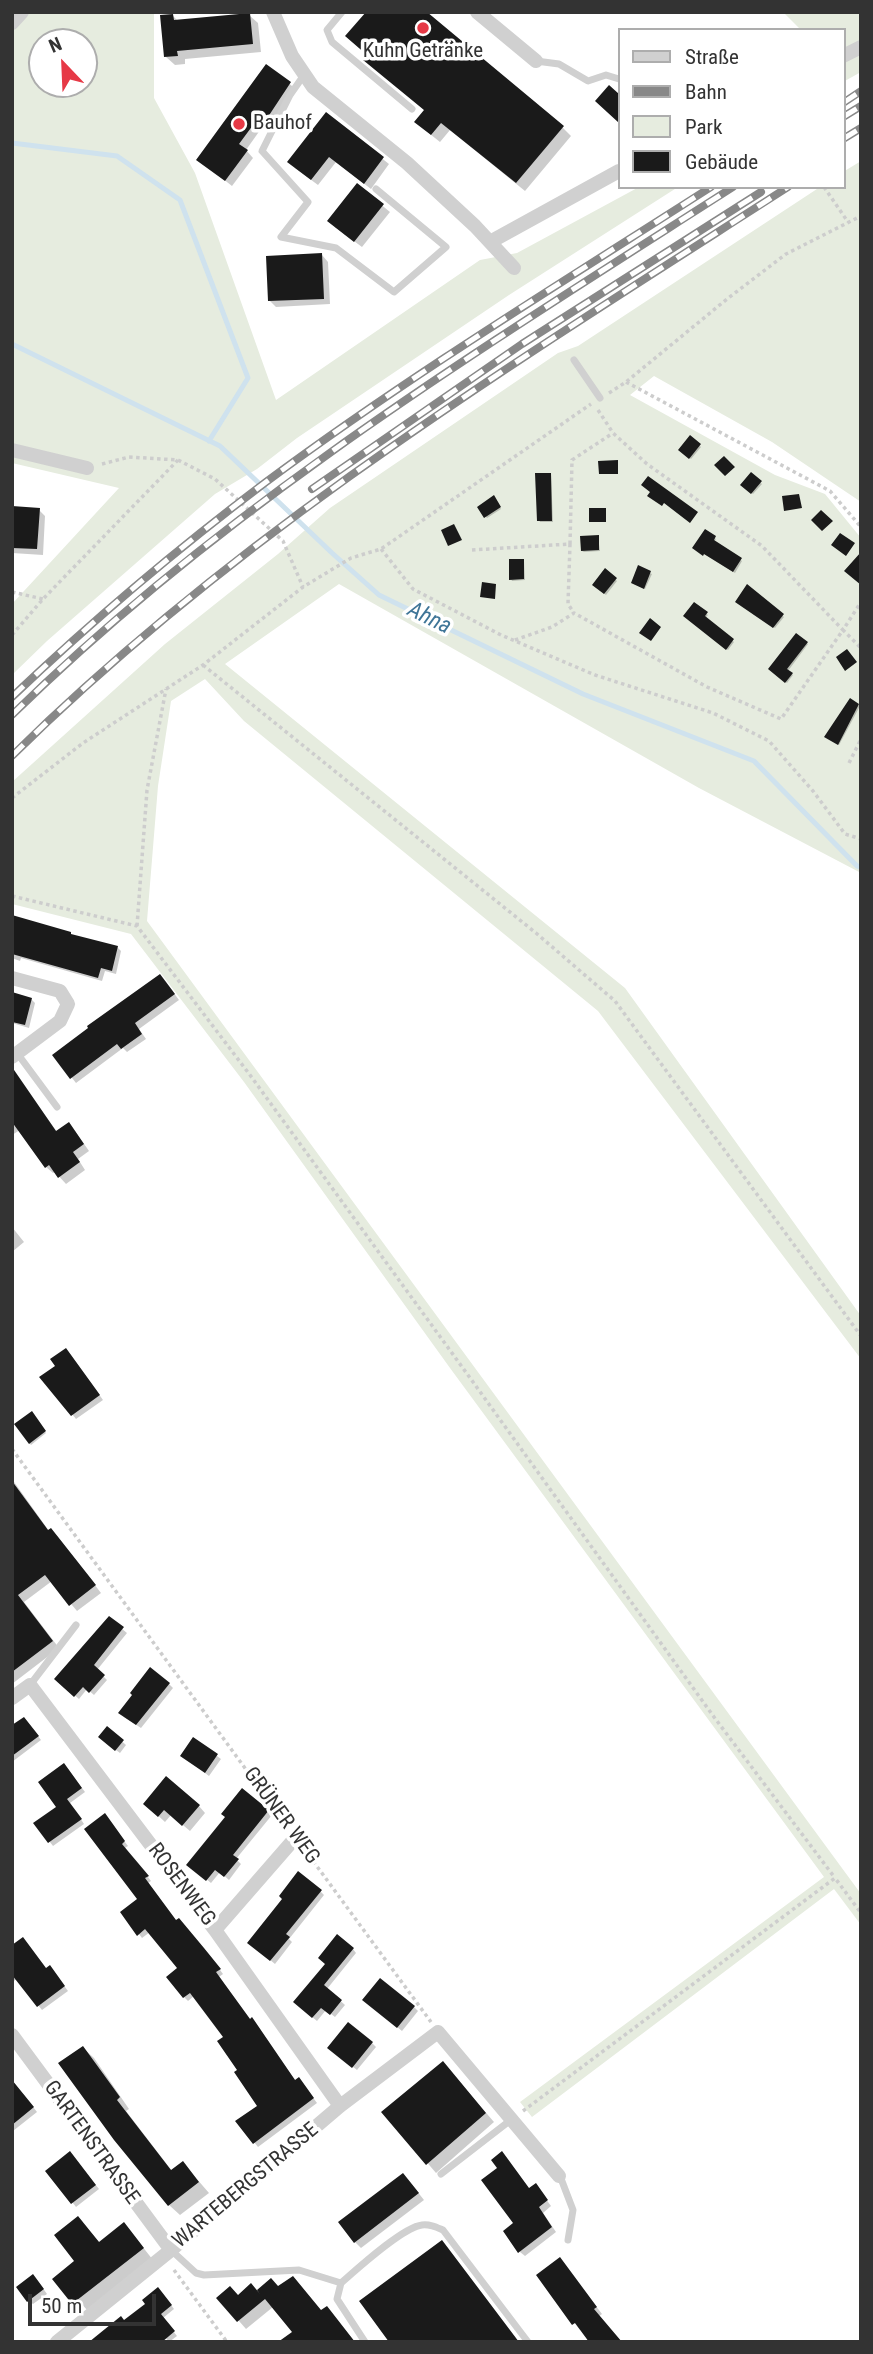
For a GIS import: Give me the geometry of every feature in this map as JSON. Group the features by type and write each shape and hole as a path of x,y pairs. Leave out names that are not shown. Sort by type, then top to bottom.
{"street":[{"path":"12,23 22,12"},
{"path":"273,12 292,56 313,87 407,163 514,268"},
{"path":"477,12 536,61"},
{"path":"845,55 861,47"},
{"path":"490,242 618,172"},
{"path":"12,450 87,468"},
{"path":"12,978 60,991 68,1004 60,1021 15,1055"},
{"path":"12,1698 30,1685"},
{"name":"ROSENWEG","path":"30,1685 215,1930 340,2106"},
{"path":"215,1930 296,1837"},
{"path":"438,2032 559,2176"},
{"name":"WARTEBERGSTRASSE","path":"57,2342 340,2106 438,2032"},
{"name":"GARTENSTRASSE","path":"12,2035 167,2253"}],"lane":[{"path":"342,12 327,30 332,42 412,109"},
{"path":"536,61 559,64 588,81 606,75 618,79"},
{"path":"304,75 290,95 262,151 307,202 281,237 336,248 394,292 446,247 376,189"},
{"path":"574,360 600,398"},
{"path":"15,1055 57,1107"},
{"path":"30,1685 76,1625"},
{"path":"441,2174 512,2119"},
{"path":"559,2176 573,2210 568,2240"},
{"path":"365,2342 337,2299 341,2283 406,2232 419,2225 432,2225 443,2230 528,2342"},
{"path":"167,2253 196,2273 204,2275 299,2270 341,2283"}],"path":[{"path":"825,189 848,222"},
{"path":"12,798 83,743 203,665 303,587 351,558 381,549 626,382 786,254 861,216"},
{"path":"626,382 830,491 861,527"},
{"path":"603,418 613,433 648,464 762,546 861,648"},
{"path":"613,433 572,460 568,604 574,613 707,687 781,719 861,601"},
{"path":"87,468 129,457 178,460 215,479 283,541 303,587"},
{"path":"12,635 43,599 178,460"},
{"path":"472,550 570,544"},
{"path":"381,549 413,589 513,640 596,675 713,713 769,741 813,791 845,834 861,839"},
{"path":"12,592 43,599"},
{"path":"513,640 552,627 574,613"},
{"path":"203,665 536,933 615,1001 861,1336"},
{"path":"137,926 147,790 166,690"},
{"path":"849,763 861,739"},
{"path":"12,895 137,926 250,1075 714,1717 861,1913"},
{"name":"GRÜNER WEG","path":"12,1449 438,2032"},
{"path":"512,2119 835,1878"},
{"path":"167,2253 227,2342"}],"green space":[{"path":"12,12 154,12 154,98 195,173 276,400 480,260 517,253 635,189 675,189 509,295 297,438 257,469 215,494 12,675 12,604 119,488 12,463"},
{"path":"783,12 861,12 861,72 845,81 845,28 799,28"},
{"path":"861,161 861,502 772,442 654,376 630,395 775,475 825,494 861,538 861,873 699,788 339,584 225,664 625,988 861,1316 861,1359 598,1011 244,721 205,679 171,701 158,786 147,921 861,1894 861,1925 834,1889 532,2117 520,2102 824,1877 450,1368 244,1082 131,934 12,904 12,782 165,644 278,554 330,508 558,353 578,346 817,189 845,189 845,171"}],"building":[{"path":"366,12 427,12 564,126 516,183 441,123 431,135 414,122 424,110 363,60 367,55 345,36"},
{"path":"250,13 253,44 177,51 178,56 164,57 160,15 173,14 174,20"},
{"name":"Bauhof","path":"266,64 291,82 262,126 256,121 239,144 248,150 225,181 196,160"},
{"path":"609,85 618,93 618,122 595,101"},
{"path":"326,112 384,157 364,184 329,157 311,180 287,162"},
{"path":"357,183 384,204 354,242 327,221"},
{"path":"322,253 324,299 268,301 266,256"},
{"path":"690,435 701,444 689,459 678,450"},
{"path":"724,456 735,467 725,476 714,465"},
{"path":"618,460 618,474 599,474 598,461"},
{"path":"751,472 762,481 751,494 740,485"},
{"path":"535,473 551,473 552,521 537,521"},
{"path":"648,476 698,512 690,523 664,503 662,506 647,496 650,492 641,485"},
{"path":"799,494 802,508 784,511 782,496"},
{"path":"494,495 501,507 484,518 477,507"},
{"path":"12,506 40,508 37,549 12,548"},
{"path":"589,508 606,508 606,522 589,522"},
{"path":"821,510 833,521 822,531 811,520"},
{"path":"454,524 462,540 448,546 441,530"},
{"path":"705,529 716,536 714,540 742,558 733,572 692,548"},
{"path":"840,533 855,543 846,556 831,545"},
{"path":"599,535 599,550 581,551 580,536"},
{"path":"861,552 861,585 844,571"},
{"path":"509,559 524,559 524,579 509,580"},
{"path":"638,565 651,571 644,589 631,583"},
{"path":"605,568 617,578 604,594 592,585"},
{"path":"482,582 496,584 495,599 480,597"},
{"path":"747,584 784,614 773,628 735,602"},
{"path":"694,602 708,612 705,616 734,639 726,650 683,616"},
{"path":"650,618 661,627 651,641 639,633"},
{"path":"796,633 808,642 787,669 793,673 785,683 768,669"},
{"path":"847,649 857,662 845,671 836,657"},
{"path":"850,698 859,704 838,745 824,737"},
{"path":"12,915 118,946 112,971 101,968 98,978 12,954"},
{"path":"160,974 175,994 135,1023 142,1034 121,1049 117,1044 70,1079 52,1055 88,1028 87,1026"},
{"path":"12,992 32,998 25,1025 12,1022"},
{"path":"12,1067 56,1131 69,1122 84,1144 73,1152 80,1162 58,1178 49,1165 45,1168 12,1122"},
{"path":"66,1348 100,1395 71,1416 39,1377 55,1366 50,1359"},
{"path":"32,1411 46,1431 29,1444 14,1424"},
{"path":"12,1481 48,1530 51,1528 96,1585 69,1606 45,1575 18,1595 53,1641 12,1672"},
{"path":"109,1616 124,1627 94,1665 105,1675 89,1693 83,1687 74,1697 54,1679"},
{"path":"150,1667 170,1683 136,1725 118,1713"},
{"path":"24,1717 39,1736 12,1756 12,1725"},
{"path":"107,1726 124,1740 115,1751 98,1737"},
{"path":"193,1737 218,1754 205,1773 180,1756"},
{"path":"64,1763 82,1788 67,1799 82,1819 48,1843 33,1823 56,1807 38,1782"},
{"path":"166,1776 200,1805 182,1826 164,1810 158,1817 143,1804"},
{"path":"242,1788 269,1810 233,1855 239,1859 224,1877 215,1870 206,1881 186,1865 225,1817 221,1814"},
{"path":"105,1813 125,1841 122,1844 149,1876 145,1878 176,1920 179,1918 221,1969 216,1972 250,2019 252,2017 295,2080 299,2077 314,2098 253,2144 235,2121 257,2106 217,2041 223,2037 190,1993 183,1998 166,1977 177,1968 145,1929 137,1936 120,1912 137,1899 84,1829"},
{"path":"298,1871 322,1890 286,1934 290,1937 270,1961 247,1943 282,1899 279,1896"},
{"path":"337,1934 354,1948 324,1985 342,2000 330,2015 321,2008 312,2018 293,2002 325,1964 318,1958"},
{"path":"23,1937 46,1968 50,1965 65,1986 37,2007 12,1975 12,1945"},
{"path":"380,1978 415,2006 397,2028 362,2000"},
{"path":"348,2022 373,2042 352,2068 327,2048"},
{"path":"83,2046 120,2097 117,2100 171,2170 183,2161 199,2182 168,2206 114,2140 58,2063"},
{"path":"443,2061 486,2113 426,2165 381,2112"},
{"path":"12,2080 34,2107 12,2125"},
{"path":"70,2151 96,2185 71,2204 45,2171"},
{"path":"502,2151 529,2188 536,2183 548,2200 539,2207 552,2227 518,2253 503,2231 513,2223 481,2180 497,2168 491,2160"},
{"path":"403,2173 419,2193 354,2243 338,2222"},
{"path":"78,2216 99,2242 124,2222 144,2248 72,2304 52,2279 74,2261 54,2235"},
{"path":"442,2240 519,2342 389,2342 359,2301"},
{"path":"560,2257 597,2307 594,2309 622,2342 589,2342 575,2323 572,2325 536,2275"},
{"path":"33,2274 44,2289 27,2302 16,2287"},
{"path":"293,2276 321,2310 327,2306 355,2342 278,2342 292,2332 265,2299 237,2322 216,2298 230,2286 238,2295 251,2283 260,2294 257,2290 271,2278 278,2286"},
{"path":"158,2287 172,2305 161,2314 175,2331 162,2342 89,2342 121,2316 124,2320 145,2304 142,2300"}],"waterway":[{"path":"12,143 117,156 180,200 248,378 209,441"},
{"name":"Ahna","path":"12,344 220,446 379,595 583,694 754,761 857,866 861,867"}],"railway":[{"path":"845,102 861,91"},
{"path":"845,116 861,106"},
{"path":"845,138 861,128"},
{"path":"12,697 136,586 266,482 430,367 708,189"},
{"path":"12,715 94,638 180,566 268,498 451,369 730,189"},
{"path":"12,756 100,674 192,596 287,522 484,384 785,189"},
{"path":"312,489 522,344 761,192"}],"place":[{"name":"Kuhn Getränke","path":"423,28"},
{"name":"Bauhof","path":"239,124"}]}
